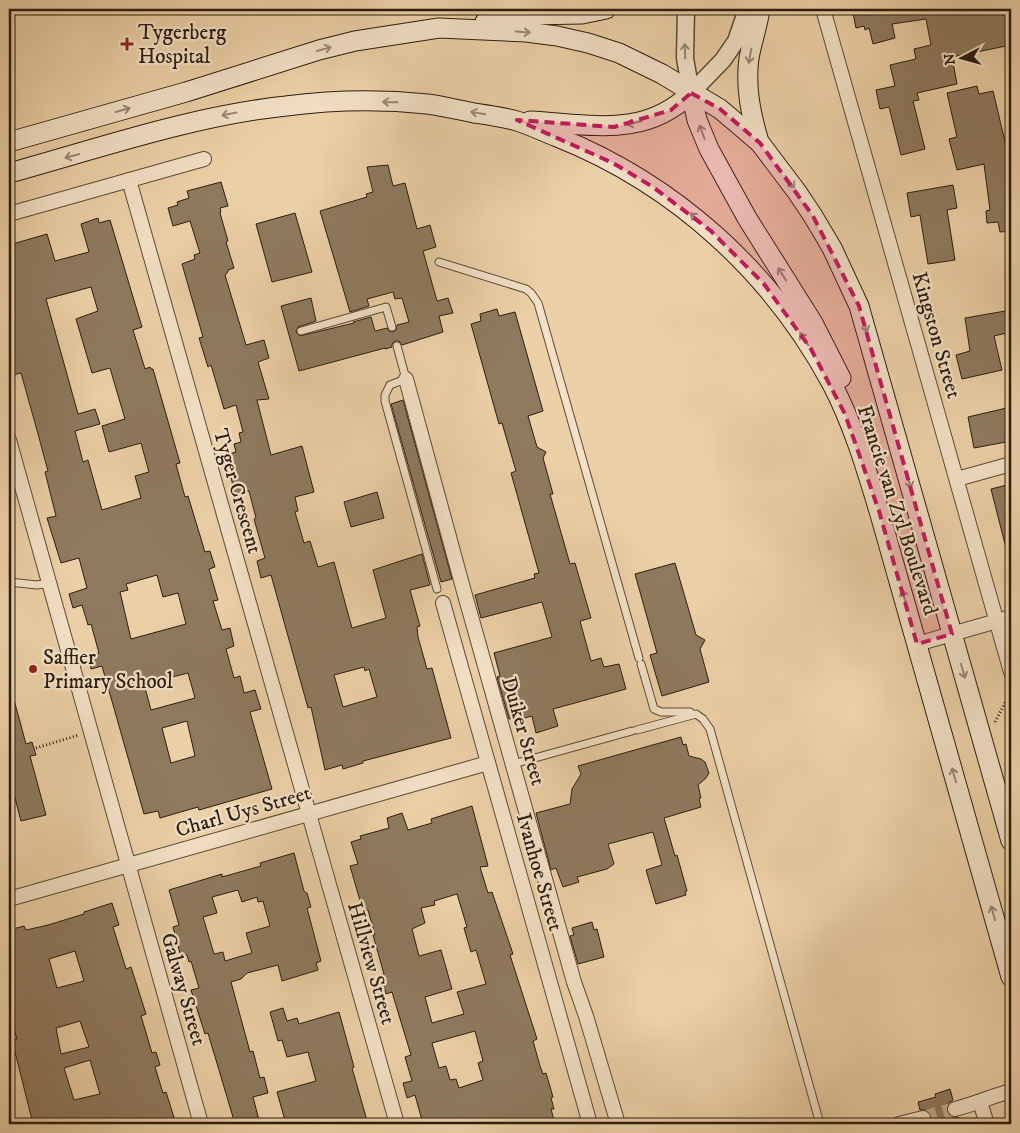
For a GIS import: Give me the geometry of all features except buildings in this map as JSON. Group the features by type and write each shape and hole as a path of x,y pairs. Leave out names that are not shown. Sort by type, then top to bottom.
{"main road":[{"path":"439,28 528,16 582,14 606,9"},
{"path":"760,9 749,58 748,90 752,117 760,143"},
{"name":"Francie van Zyl Boulevard","path":"9,142 186,92 319,50 382,36 439,28 526,32 588,43 619,53 662,74 720,109 760,143 798,192 832,248 859,306 1011,841"},
{"path":"517,120 614,127 650,119 671,110 691,92 698,120 709,149 747,218 813,323 848,394 867,447 879,511"},
{"name":"Francie van Zyl Boulevard","path":"9,173 178,126 254,110 289,105 403,102 426,104 517,120 580,146 614,163 640,178 692,215 753,272 811,348 832,385 860,450 1011,977"}],"street":[{"path":"686,9 685,58 691,92"},
{"path":"691,92 722,60 736,41 747,9"},
{"name":"Kingston Street","path":"823,9 1011,672"},
{"path":"9,214 204,159"},
{"name":"Tyger Crescent","path":"129,180 308,813"},
{"name":"Duiker Street","path":"406,379 574,982 618,1124"},
{"path":"9,440 129,864"},
{"path":"956,479 1011,464"},
{"name":"Ivanhoe Street","path":"443,603 590,1124"},
{"path":"917,644 1011,616"},
{"name":"Charl Uys Street","path":"9,899 488,763"},
{"name":"Hillview Street","path":"308,813 396,1124"},
{"name":"Galway Street","path":"129,864 201,1124"},
{"path":"955,1109 1011,1091"},
{"path":"980,1102 987,1124"},
{"path":"899,1124 923,1118"}],"lane":[{"path":"439,262 526,289 538,303 654,709 661,712 689,712 696,714 703,719 710,729 820,1124"},
{"path":"301,331 386,307 392,327"},
{"name":"Duiker Street","path":"397,346 406,379"},
{"path":"406,379 390,385 385,395 385,401 436,589"},
{"path":"9,582 37,586 49,583"},
{"path":"513,764 696,714"}],"path":[{"path":"993,725 1008,700"},
{"path":"36,748 91,732"}],"highlighted area":[{"path":"691,93 720,109 760,143 813,216 859,306 952,634 917,644 879,511 845,414 811,349 764,284 711,231 653,187 613,163 517,120 614,127 671,110"}],"tunnel":[{"path":"923,1118 955,1109"}],"place":[{"name":"Tygerberg Hospital","path":"127,44"},
{"name":"Saffier Primary School","path":"33,669"}]}
